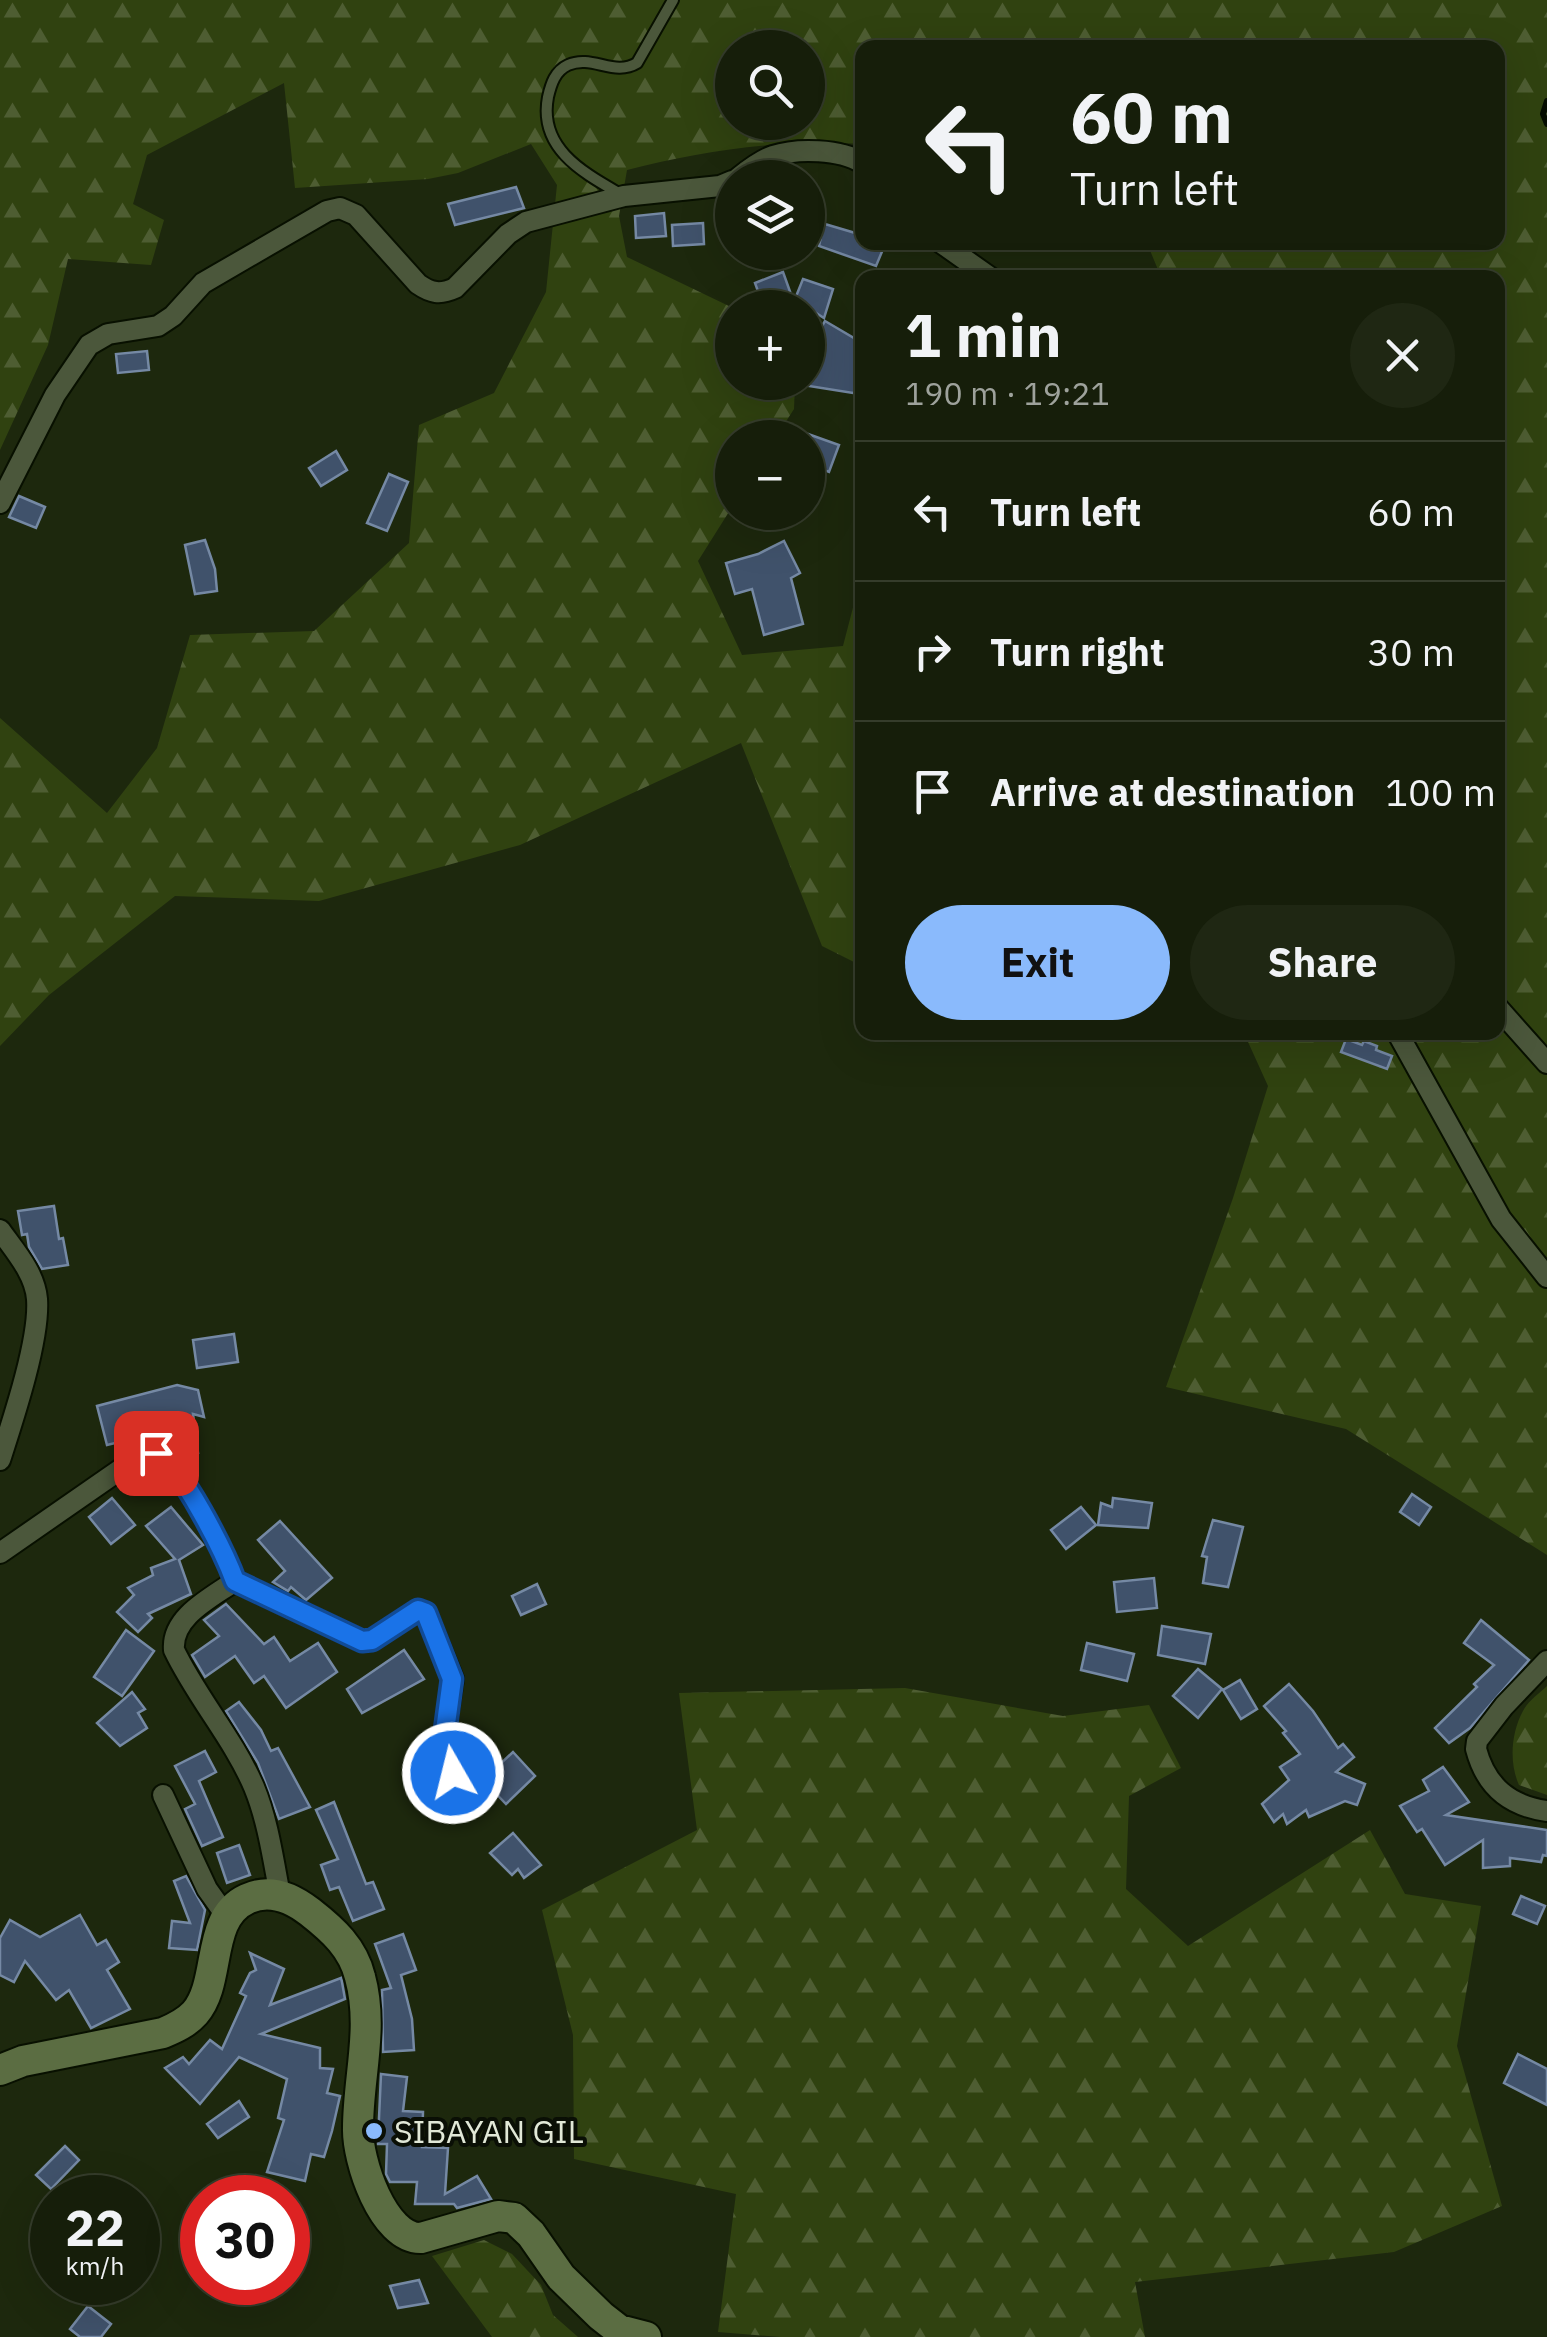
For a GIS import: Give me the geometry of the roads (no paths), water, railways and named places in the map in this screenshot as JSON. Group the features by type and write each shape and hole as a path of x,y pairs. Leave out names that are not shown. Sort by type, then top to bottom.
{"main road":[{"path":"0,2070 23,2061 163,2033 182,2024 202,2002 227,1917 245,1899 280,1894 300,1903 342,1939 354,1958 367,2028 359,2140 368,2178 389,2222 412,2238 498,2216 514,2218 531,2234 561,2277 600,2316 620,2330 646,2337"}],"street":[{"path":"766,160 791,153 841,154 855,160"},
{"path":"0,503 19,472 54,395 89,345 108,334 158,326 173,316 203,283 327,211 340,208 356,214 418,284 428,291 446,292 526,222 624,196 715,187"},
{"path":"951,250 980,270"},
{"path":"1505,1016 1547,1062"},
{"path":"1401,1040 1501,1219 1547,1277"},
{"path":"0,1230 30,1276 37,1299 26,1366 0,1460"},
{"path":"0,1552 134,1460 156,1453 177,1470 228,1561 235,1581 362,1641 372,1640 418,1610 426,1613 452,1679 445,1731 453,1773"},
{"path":"235,1581 184,1620 175,1631 174,1650 254,1787 265,1818 280,1894"},
{"path":"1547,1661 1504,1706 1476,1749 1500,1793 1512,1803 1547,1812"},
{"path":"163,1795 207,1889 227,1917"}],"lane":[{"path":"624,196 570,162 554,144 548,129 549,92 554,76 567,65 587,61 630,68 637,63 673,0"}],"waterway":[{"path":"1547,101 1543,114 1547,124"}],"place":[{"name":"SIBAYAN GIL","path":"374,2131"}]}
